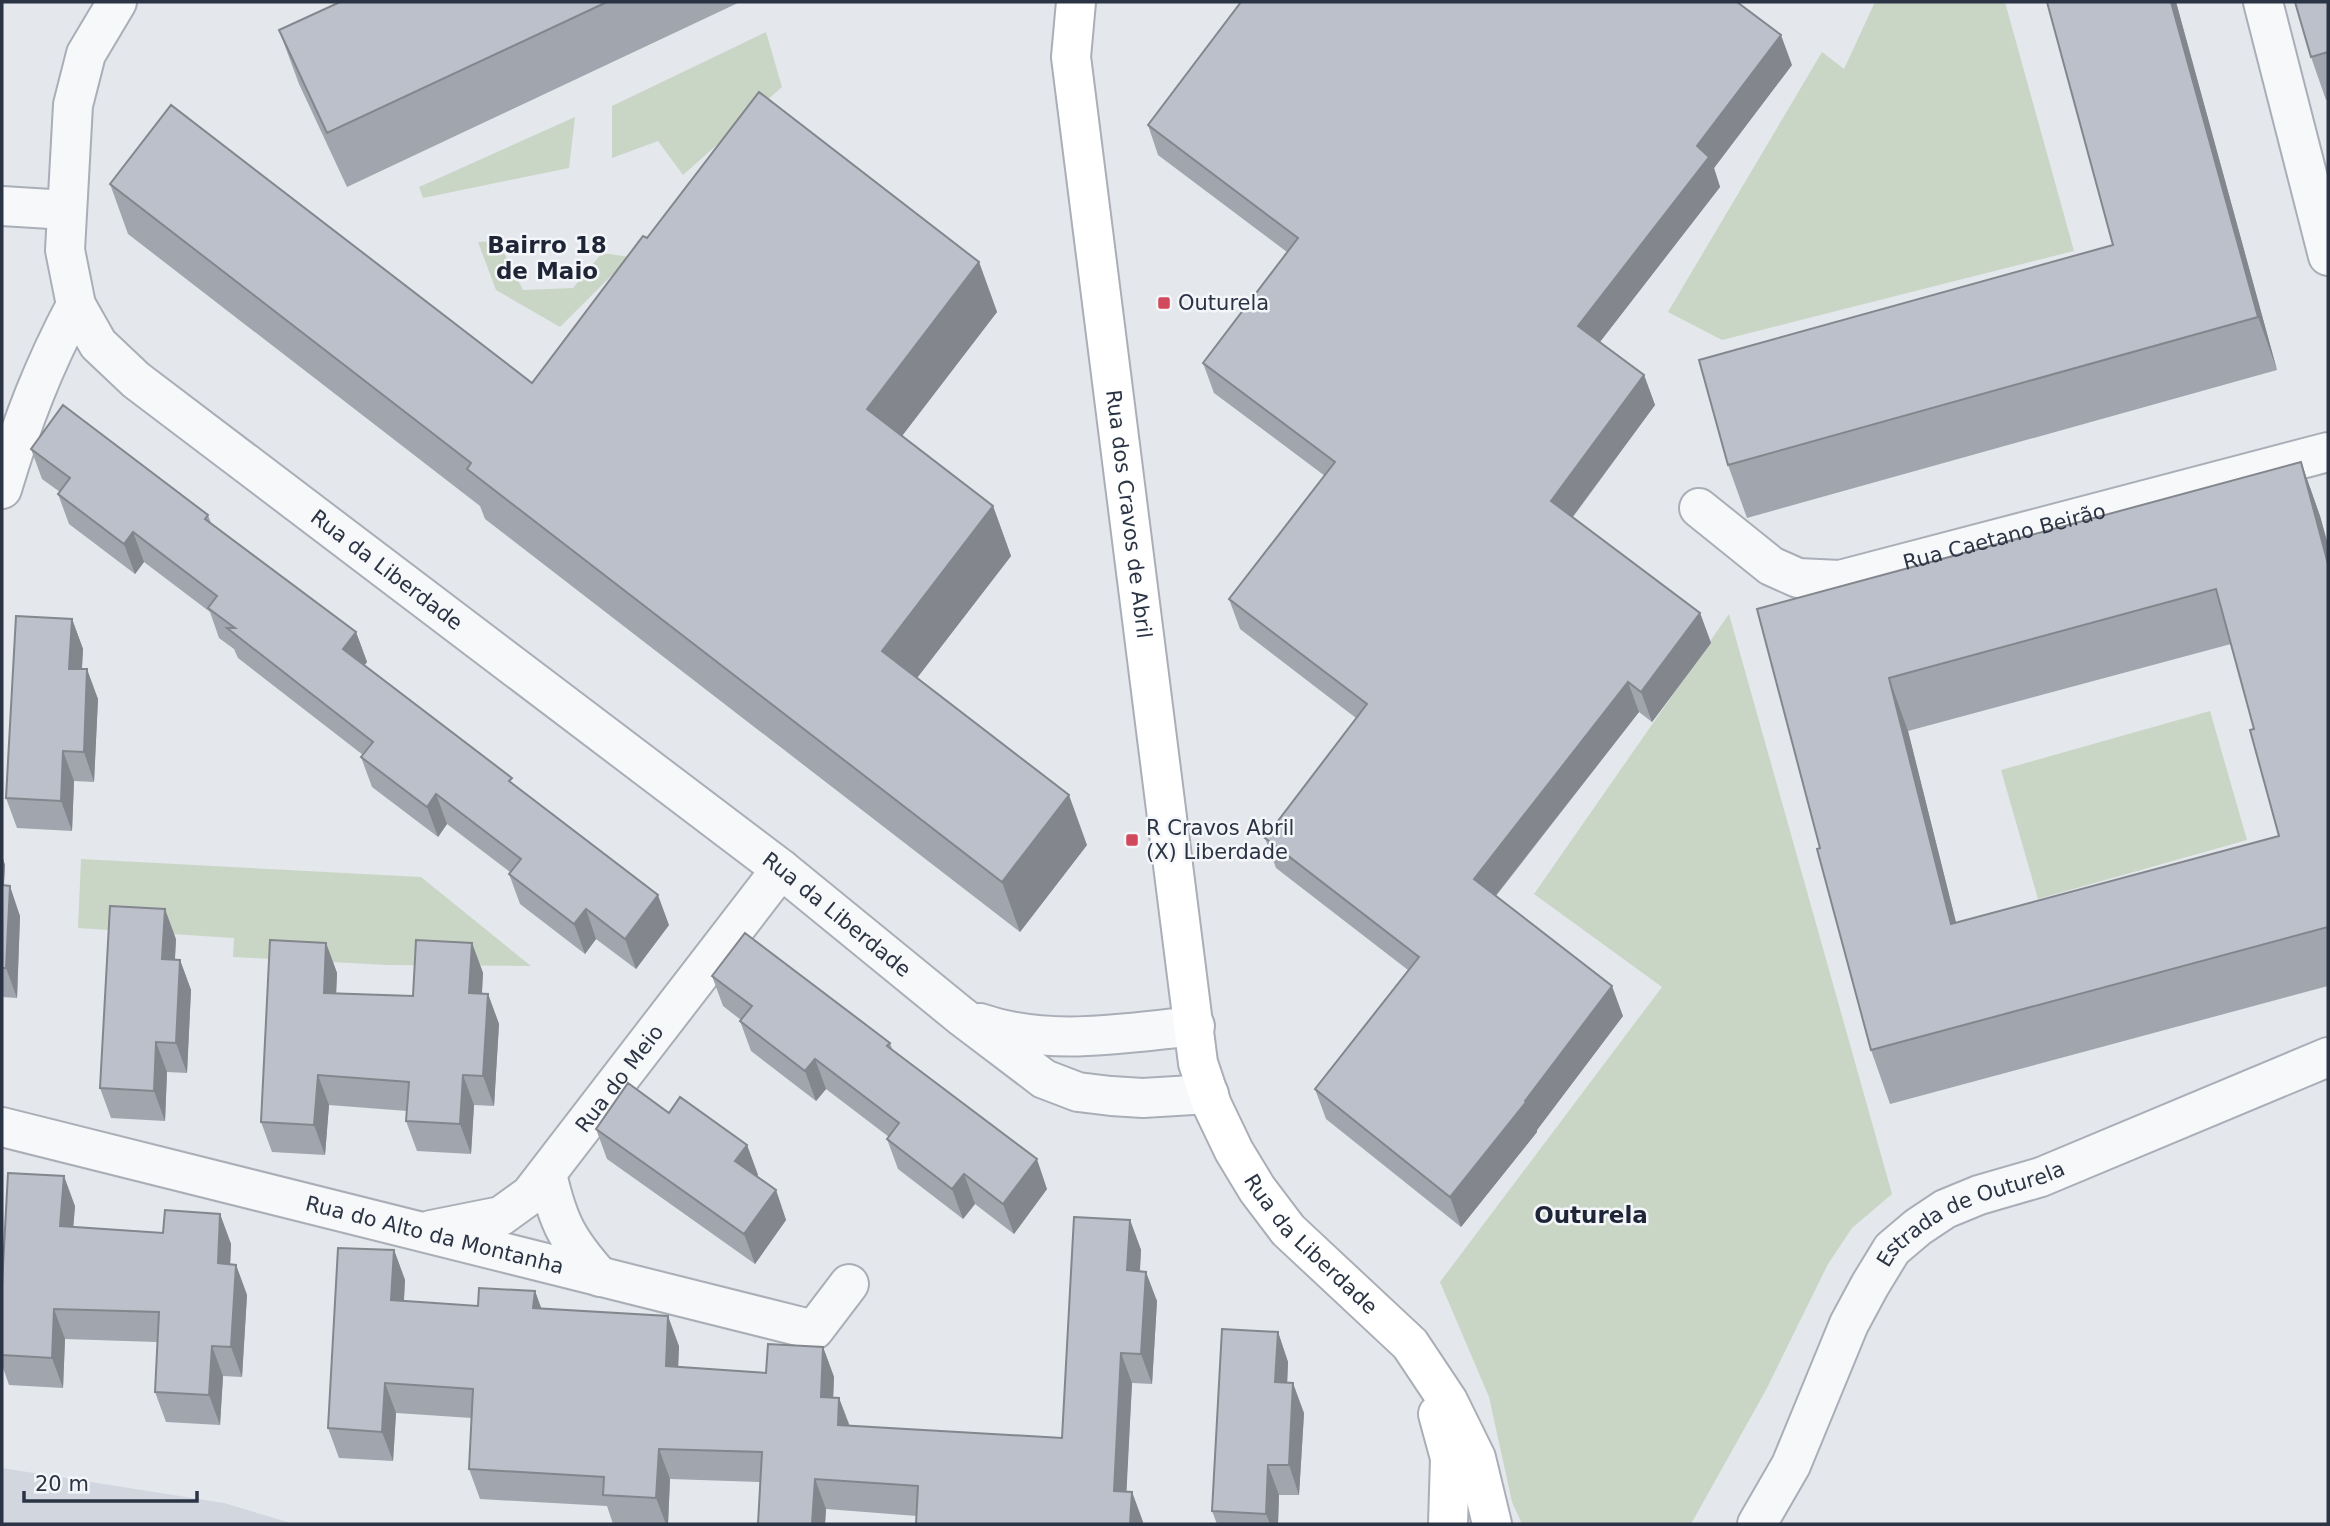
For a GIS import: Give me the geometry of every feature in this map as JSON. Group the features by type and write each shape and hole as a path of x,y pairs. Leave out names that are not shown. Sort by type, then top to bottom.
{"street":[{"name":"Rua da Liberdade","path":"117,2 86,54 76,92 67,210 65,250 76,305 98,344 136,380 781,869 961,1016 1044,1079 1079,1092 1143,1098 1209,1094"},
{"name":"Rua dos Cravos de Abril","path":"1076,2 1071,57 1195,1026"},
{"path":"2263,2 2318,168 2328,256"},
{"path":"2,206 67,210"},
{"path":"2,489 17,436 38,381 76,305"},
{"name":"Rua Caetano Beirão","path":"1699,508 1771,566 1798,578 1840,580 2328,452"},
{"name":"Rua do Meio","path":"418,1233 501,1216 530,1195 781,869"},
{"name":"Rua da Liberdade","path":"961,1016 1015,1034 1043,1036 1079,1037 1195,1026 1198,1063 1234,1151 1257,1189 1288,1230 1409,1344 1448,1401 1476,1458 1492,1524"},
{"name":"Estrada de Outurela","path":"1757,1524 1791,1465 1849,1324 1870,1285 1892,1249 1918,1227 1945,1209 1979,1195 2041,1177 2328,1057"},
{"name":"Rua do Alto da Montanha","path":"2,1127 814,1330 849,1284"},
{"path":"547,1174 559,1220 575,1249 600,1277"},
{"name":"Rua da Liberdade","path":"1409,1344 1435,1405 1450,1458 1448,1524"}],"shaded area":[{"path":"2,1468 224,1503 294,1524 2,1524"}],"green space":[{"path":"1875,2 2005,2 2074,251 1722,340 1668,312 1822,52 1844,69"},
{"path":"766,32 782,87 683,175 658,141 612,158 612,106"},
{"path":"575,117 569,168 423,198 419,187"},
{"path":"498,241 523,290 573,288 602,253 630,257 560,327 496,290 478,242"},
{"path":"1729,614 1892,1194 1852,1228 1828,1264 1766,1390 1691,1524 1522,1524 1512,1502 1489,1397 1440,1282 1662,987 1534,894"},
{"path":"2210,711 2247,840 2038,899 2001,770"},
{"path":"81,859 421,877 531,966 388,965 233,957 234,938 78,928"}],"building":[{"path":"340,2 607,2 327,133 279,30"},
{"path":"1241,2 1737,2 1781,35 1697,146 1709,157 1578,326 1644,375 1551,501 1700,613 1641,692 1628,682 1474,879 1612,986 1526,1102 1450,1197 1315,1089 1419,957 1265,838 1367,704 1229,599 1335,462 1203,363 1298,238 1148,125"},
{"path":"2047,2 2171,2 2258,317 1728,465 1699,360 2113,245"},
{"path":"2295,2 2328,2 2328,52 2311,57"},
{"path":"759,92 979,262 867,409 993,506 882,651 1069,795 1002,882 467,469 471,463 110,184 171,105 532,383 643,236 647,238"},
{"path":"63,405 208,515 205,519 356,632 343,649 512,778 509,781 658,895 625,939 586,909 574,924 509,874 521,859 436,794 427,807 361,757 373,742 227,628 235,628 208,608 217,596 133,532 124,544 58,494 70,478 31,449"},
{"path":"2301,462 2328,564 2328,927 1871,1050 1757,609","holes":["2216,589 2254,729 2250,730 2279,836 1951,924 1889,678"]},
{"path":"16,616 72,619 69,669 87,669 84,752 63,751 61,801 6,798"},
{"path":"2,885 10,886 6,968 2,968"},
{"path":"110,906 165,909 162,959 180,960 176,1043 156,1042 154,1091 100,1088"},
{"path":"745,933 890,1043 887,1046 1037,1159 1003,1204 964,1174 952,1189 887,1139 899,1123 815,1059 805,1071 740,1021 752,1006 712,976"},
{"path":"270,940 326,943 324,993 413,996 416,940 472,943 469,993 488,994 483,1076 463,1075 460,1124 406,1121 409,1082 318,1075 314,1125 261,1122"},
{"path":"628,1083 669,1113 680,1097 747,1145 735,1161 776,1190 744,1234 596,1129"},
{"path":"8,1173 64,1176 60,1226 163,1233 165,1210 220,1214 218,1263 236,1265 231,1347 212,1346 209,1395 155,1392 159,1312 54,1309 52,1358 2,1355 2,1285"},
{"path":"1074,1217 1130,1220 1127,1270 1146,1272 1141,1354 1121,1353 1114,1491 1132,1492 1130,1524 916,1524 918,1486 815,1479 812,1524 758,1524 762,1452 659,1449 656,1498 603,1495 604,1477 469,1469 473,1389 385,1383 382,1432 328,1428 338,1248 394,1250 391,1300 478,1306 479,1288 535,1291 533,1308 668,1316 666,1366 766,1373 768,1344 823,1347 821,1397 839,1398 838,1425 1062,1438"},
{"path":"1222,1329 1278,1332 1275,1382 1293,1383 1289,1465 1268,1465 1266,1514 1212,1511"}],"place":[{"name":"Outurela","path":"1164,303"},
{"name":"R Cravos Abril (X) Liberdade","path":"1132,840"}],"district":[{"name":"Bairro 18 de Maio","path":"547,258"},
{"name":"Outurela","path":"1591,1215"}]}
